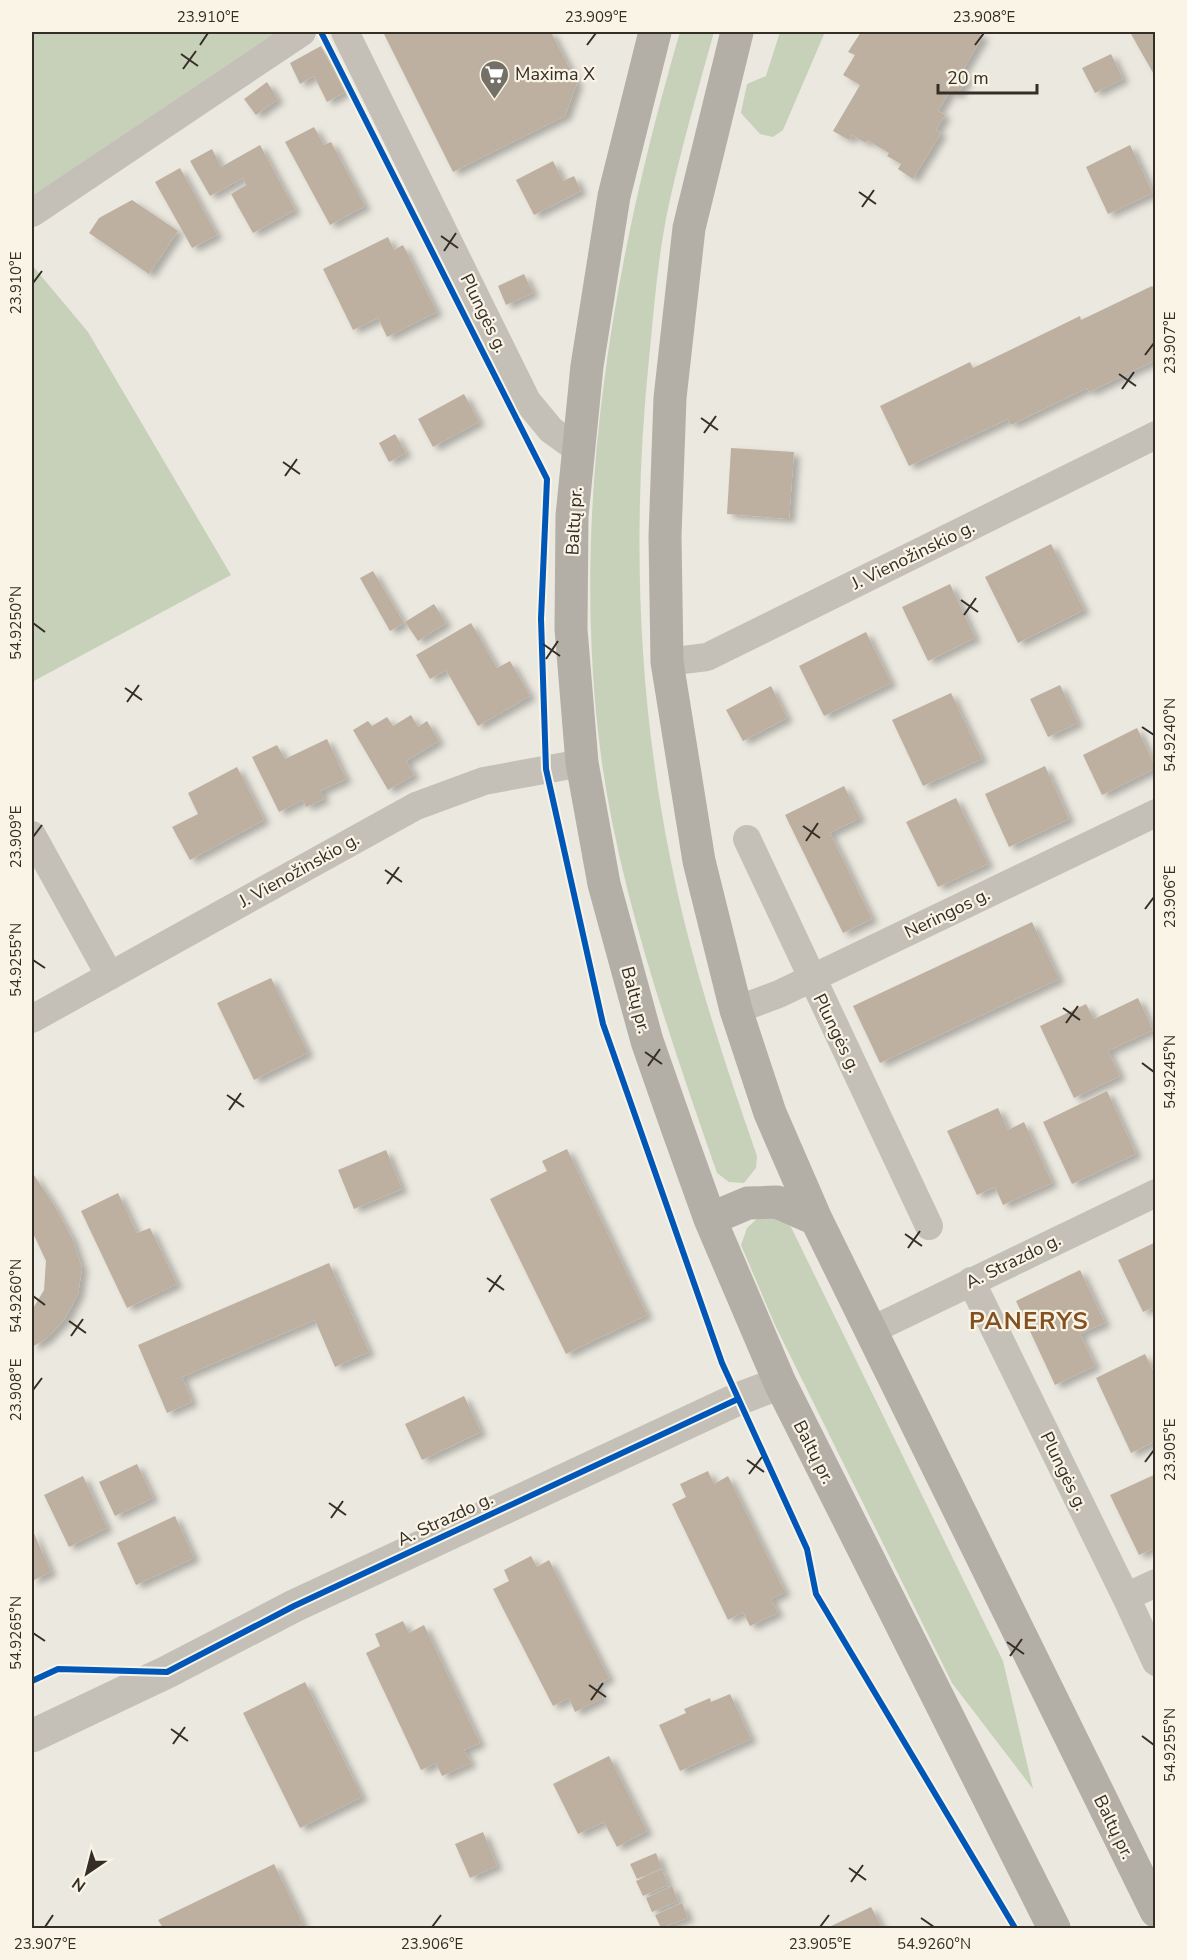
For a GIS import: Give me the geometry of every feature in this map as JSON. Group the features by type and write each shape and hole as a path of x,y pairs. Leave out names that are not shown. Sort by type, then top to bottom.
{"main road":[{"name":"Baltų pr.","path":"655,32 614,196 587,366 572,516 571,629 582,763 604,884 647,1041 710,1219 780,1383 1053,1929"},
{"name":"Baltų pr.","path":"737,32 689,228 671,387 665,536 667,662 699,861 736,1010 770,1113 816,1219 1155,1911"},
{"path":"710,1219 748,1203 777,1202 816,1219"}],"street":[{"path":"32,213 302,32"},
{"name":"Plungės g.","path":"345,32 527,400 550,430 579,450"},
{"name":"J. Vienožinskio g.","path":"667,662 707,657 1155,435"},
{"name":"J. Vienožinskio g.","path":"32,1019 416,806 484,781 582,763"},
{"name":"Neringos g.","path":"736,1010 810,979 1155,813"},
{"path":"32,835 110,976"},
{"name":"Plungės g.","path":"747,839 810,979 929,1226"},
{"name":"A. Strazdo g.","path":"870,1331 1155,1193"},
{"name":"Plungės g.","path":"971,1281 1126,1597 1155,1662"},
{"name":"A. Strazdo g.","path":"32,1736 167,1672 303,1602 738,1399 780,1383"},
{"path":"1126,1597 1155,1582"}],"green space":[{"path":"32,32 302,32 32,213"},
{"path":"680,32 714,32 674,182 659,262 640,484 639,546 644,671 659,795 678,895 708,1008 757,1156 756,1168 744,1183 729,1182 717,1173 649,967 621,862 610,809 601,756 592,665 590,573 594,481 603,390 634,209"},
{"path":"780,32 825,32 783,130 773,137 760,134 741,113 747,84 766,76"},
{"path":"32,265 88,332 231,575 32,682"},
{"path":"762,1214 777,1217 791,1227 1003,1661 1033,1789 952,1683 775,1325 741,1245 747,1228"}],"building":[{"name":"Maxima X","path":"383,32 551,32 577,83 565,116 453,172"},
{"path":"861,32 976,32 983,36 961,73 968,77 957,95 950,91 938,111 945,115 936,130 941,133 913,179 898,169 901,164 887,156 889,153 867,140 866,143 852,135 849,140 833,131 860,85 843,75 855,55 848,52"},
{"path":"1156,32 1156,78 1131,34"},
{"path":"321,46 345,92 327,102 314,76 300,84 290,63"},
{"path":"1111,54 1123,79 1095,93 1082,68"},
{"path":"267,82 278,99 256,115 244,99"},
{"path":"314,127 324,145 331,142 365,206 330,225 285,142"},
{"path":"260,145 295,210 253,233 231,194 246,185 243,178 210,196 190,161 212,149 221,167"},
{"path":"1130,145 1153,193 1108,214 1086,167"},
{"path":"553,161 563,181 574,176 581,191 534,215 516,180"},
{"path":"180,168 217,235 192,248 155,182"},
{"path":"132,200 178,231 149,274 89,233 99,218"},
{"path":"388,237 394,250 403,245 437,312 387,337 378,318 353,330 323,269"},
{"path":"524,274 533,293 506,305 498,286"},
{"path":"1152,286 1156,291 1156,360 1089,392 1087,388 1011,425 1008,419 909,466 880,406 970,362 973,368 1080,316 1081,320"},
{"path":"464,394 479,422 433,447 418,419"},
{"path":"395,434 406,453 389,462 379,443"},
{"path":"731,448 794,452 789,519 727,514"},
{"path":"1051,544 1084,610 1018,643 985,577"},
{"path":"373,571 404,623 390,631 360,578"},
{"path":"950,584 975,638 928,661 902,607"},
{"path":"434,604 446,623 418,641 405,622"},
{"path":"471,623 497,668 510,661 530,696 478,726 446,670 430,679 416,655"},
{"path":"866,632 891,683 824,716 799,666"},
{"path":"1060,685 1078,723 1048,737 1030,699"},
{"path":"771,686 787,718 743,741 726,710"},
{"path":"951,693 982,759 923,786 892,720"},
{"path":"411,715 418,727 427,721 439,741 406,761 414,775 388,790 353,730 368,721 372,726 387,717 393,726"},
{"path":"1137,728 1156,768 1102,795 1083,755"},
{"path":"327,739 346,779 320,791 324,799 306,807 303,800 279,812 252,757 277,745 285,759"},
{"path":"1045,766 1069,819 1009,847 985,794"},
{"path":"237,767 264,820 190,860 172,827 198,814 188,793"},
{"path":"844,786 860,818 830,833 872,919 843,933 785,815"},
{"path":"956,798 988,864 938,887 906,822"},
{"path":"1032,922 1059,979 880,1063 853,1006"},
{"path":"271,978 308,1053 254,1080 217,1003"},
{"path":"1138,998 1153,1030 1108,1051 1120,1076 1074,1098 1040,1026 1086,1004 1094,1019"},
{"path":"1107,1091 1136,1154 1072,1184 1043,1122"},
{"path":"998,1108 1008,1130 1024,1122 1052,1183 1003,1205 995,1187 977,1195 947,1131"},
{"path":"567,1149 647,1315 566,1354 490,1199 547,1171 542,1161"},
{"path":"386,1150 402,1189 354,1209 338,1170"},
{"path":"32,1172 72,1238 82,1268 78,1294 65,1319 46,1339 32,1347 32,1310 44,1290 46,1261 32,1231"},
{"path":"118,1193 137,1233 150,1228 177,1284 127,1308 81,1211"},
{"path":"1156,1242 1156,1306 1143,1312 1118,1260"},
{"path":"329,1263 369,1352 335,1367 315,1320 182,1377 192,1402 167,1413 138,1345"},
{"path":"1080,1270 1105,1323 1080,1334 1095,1366 1055,1385 1016,1301"},
{"path":"1145,1354 1156,1376 1156,1441 1131,1453 1096,1378"},
{"path":"464,1396 481,1432 422,1460 405,1424"},
{"path":"137,1464 153,1498 115,1516 99,1482"},
{"path":"708,1471 714,1484 728,1476 785,1592 771,1599 778,1613 750,1626 743,1612 728,1620 672,1504 686,1497 680,1484"},
{"path":"1156,1474 1156,1547 1139,1555 1110,1495"},
{"path":"83,1476 107,1528 69,1547 44,1495"},
{"path":"175,1516 194,1558 136,1585 117,1543"},
{"path":"32,1529 51,1572 32,1581"},
{"path":"531,1556 537,1567 549,1560 609,1678 596,1685 603,1698 575,1712 569,1698 553,1706 493,1589 509,1581 504,1570"},
{"path":"403,1621 409,1633 424,1625 480,1743 464,1750 471,1763 442,1776 436,1763 421,1770 366,1653 380,1646 375,1634"},
{"path":"305,1682 362,1797 300,1828 243,1713"},
{"path":"730,1694 751,1739 680,1771 659,1725 686,1713 684,1709 710,1698 711,1702"},
{"path":"609,1756 647,1831 617,1847 604,1822 578,1834 553,1784"},
{"path":"483,1832 497,1866 470,1878 455,1844"},
{"path":"656,1853 662,1868 637,1879 630,1864"},
{"path":"274,1864 303,1924 294,1928 163,1928 158,1920"},
{"path":"662,1869 668,1885 643,1896 636,1881"},
{"path":"672,1886 678,1901 652,1912 646,1898"},
{"path":"682,1903 688,1918 661,1928 655,1915"},
{"path":"871,1907 882,1928 827,1928"}],"cycle path":[{"path":"321,32 547,479 541,619 546,769 603,1024 722,1363 807,1549 816,1594 1015,1928"},
{"path":"32,1681 58,1669 167,1672 294,1606 738,1399"}],"place":[{"name":"Maxima X","path":"494,100"}],"district":[{"name":"PANERYS","path":"1029,1321"}]}
